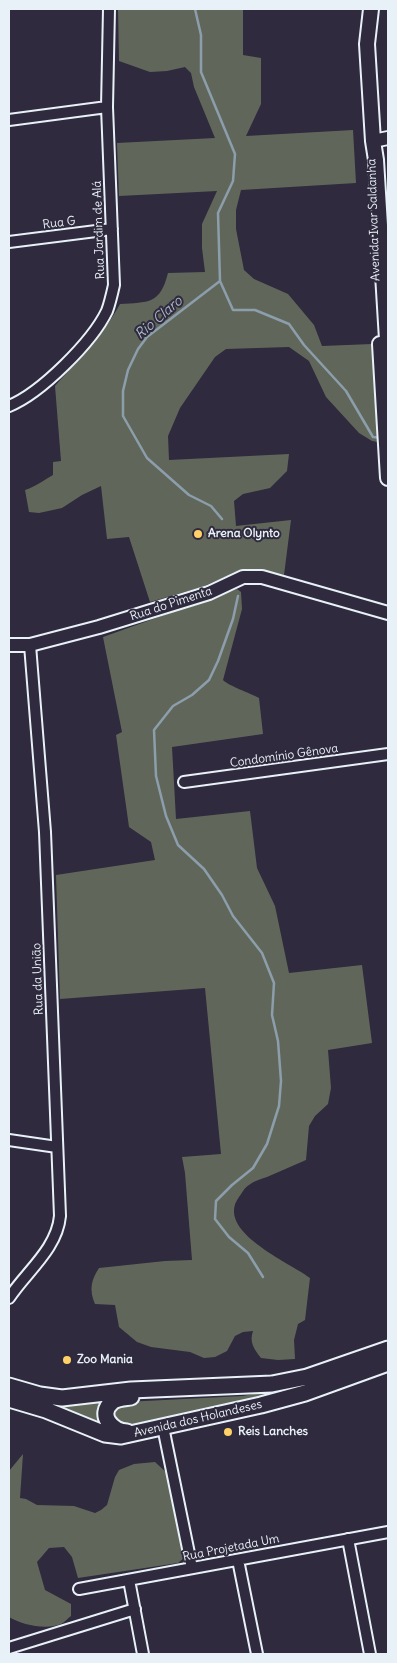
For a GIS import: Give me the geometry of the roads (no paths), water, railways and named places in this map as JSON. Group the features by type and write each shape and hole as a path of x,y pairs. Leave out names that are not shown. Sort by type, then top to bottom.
{"main road":[{"name":"Avenida Ivar Saldanha","path":"371,9 367,44 373,141 371,161 388,356"},
{"name":"Avenida Ivar Saldanha","path":"383,287 388,478"},
{"name":"Avenida dos Holandeses","path":"9,1386 40,1395 62,1398 131,1390 272,1384 307,1378 388,1349"},
{"name":"Avenida dos Holandeses","path":"9,1399 46,1410 108,1435 121,1436 284,1399 388,1363"},
{"path":"142,1432 122,1432 112,1427 107,1421 106,1415 110,1405 121,1398 272,1384"}],"street":[{"name":"Rua Jardim de Alá","path":"9,406 36,390 51,378 84,343 106,311 114,285 107,107 109,9"},
{"path":"9,120 107,107"},
{"path":"373,141 388,138"},
{"name":"Rua G","path":"9,242 112,229"},
{"name":"Rua do Pimenta","path":"9,645 30,645 99,627 209,593 243,576 262,577 388,613"},
{"name":"Rua da União","path":"9,1298 47,1249 58,1226 60,1216 45,832 30,645"},
{"name":"Condomínio Gênova","path":"184,782 388,754"},
{"path":"9,1140 57,1147"},
{"path":"163,1427 192,1568"},
{"name":"Rua Projetada Um","path":"79,1590 388,1532"},
{"path":"348,1539 370,1654"},
{"path":"238,1560 257,1654"},
{"path":"129,1580 143,1654"},
{"path":"9,1648 135,1609"}],"waterway":[{"name":"Rio Claro","path":"195,9 201,35 201,72 235,154 233,181 218,213 220,281 233,310 255,310 289,324 304,345 346,391 373,437 382,438"},
{"name":"Rio Claro","path":"220,281 147,337 138,349 128,370 123,391 123,416 147,458 189,495 211,506 222,519"},
{"path":"238,596 233,619 209,680 192,695 173,706 154,730 156,776 166,816 178,845 204,869 222,895 233,916 262,953 274,983 272,1015 278,1041 281,1081 279,1106 267,1144 253,1168 216,1201 215,1219 229,1237 248,1253 263,1277"}],"place":[{"name":"Arena Olynto","path":"198,534"},
{"name":"Zoo Mania","path":"67,1360"},
{"name":"Reis Lanches","path":"228,1432"}]}
